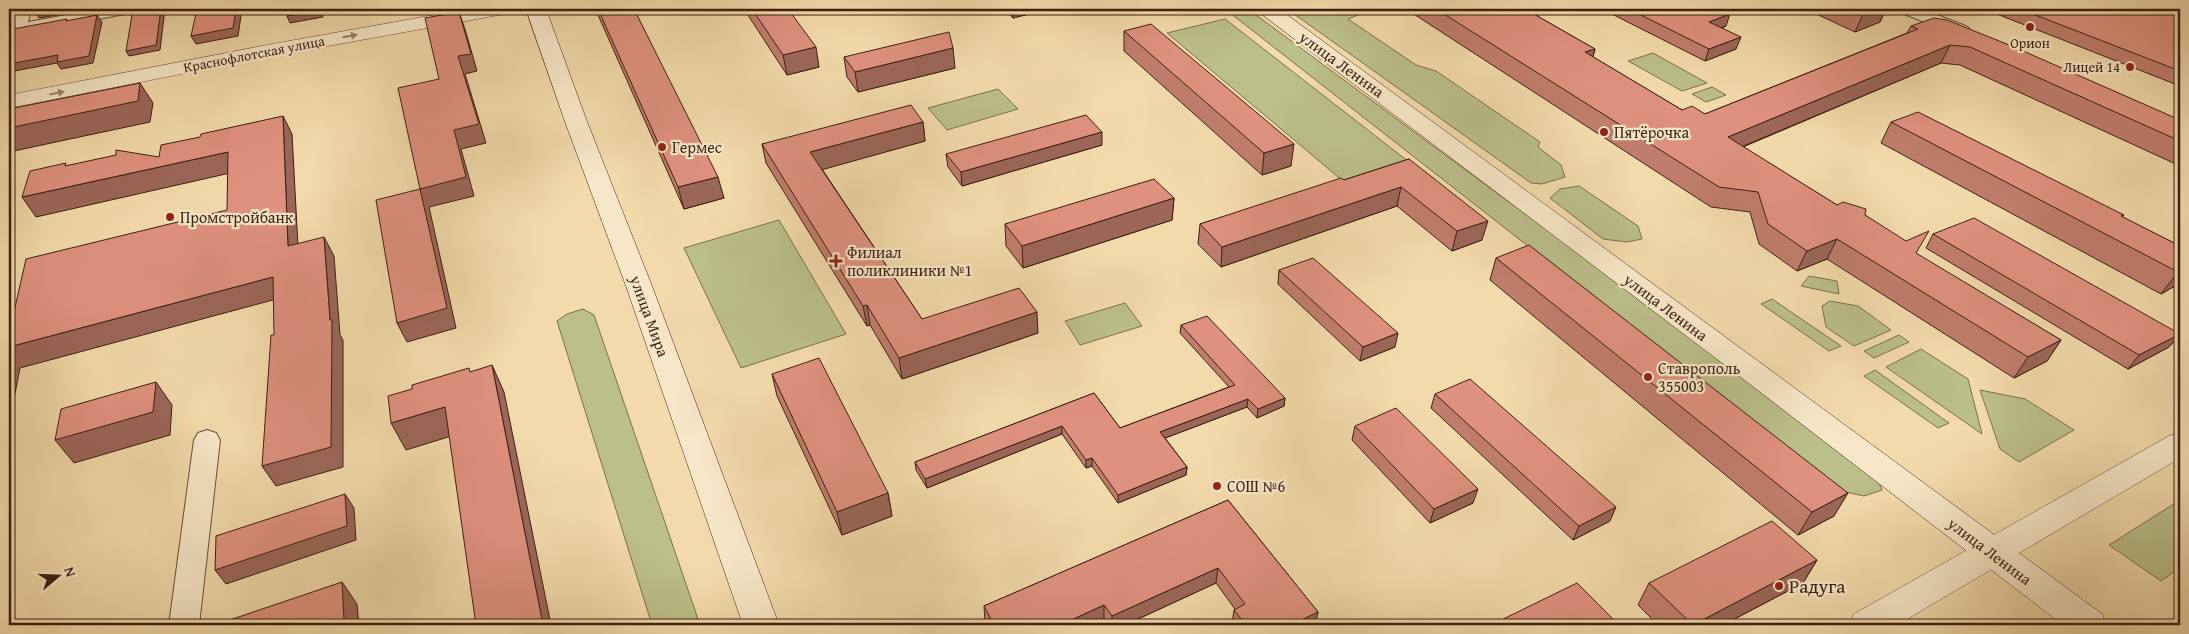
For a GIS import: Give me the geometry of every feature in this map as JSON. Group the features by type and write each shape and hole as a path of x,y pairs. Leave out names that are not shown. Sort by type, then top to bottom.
{"main road":[{"name":"Краснофлотская улица","path":"9,102 267,51 499,9"},
{"name":"улица Мира","path":"536,9 575,119 639,286 761,625"},
{"name":"улица Ленина","path":"1267,9 2089,625"},
{"path":"1867,625 2180,444"}],"street":[{"path":"23,9 17,29 125,9"},
{"path":"1908,9 1975,37"},
{"path":"184,625 208,440"}],"green space":[{"path":"1225,9 1248,9 1859,461 1876,475 1882,490 1864,496 1841,491"},
{"path":"1287,9 1352,9 1358,15 1348,19 1416,65 1436,71 1540,142 1538,147 1561,165 1565,177 1542,184 1531,183"},
{"path":"1225,19 1409,162 1344,182 1167,33"},
{"path":"1653,53 1707,83 1682,91 1628,61"},
{"path":"1712,87 1726,95 1706,102 1692,94"},
{"path":"998,89 1018,109 947,130 928,108"},
{"path":"1579,186 1638,226 1642,239 1627,242 1603,239 1550,198 1560,189"},
{"path":"779,220 846,334 741,368 684,248"},
{"path":"1809,276 1837,281 1839,294 1801,286"},
{"path":"1772,299 1841,346 1829,351 1761,304"},
{"path":"1830,301 1858,306 1891,330 1854,346 1826,327 1822,306"},
{"path":"1125,303 1142,326 1080,345 1065,321"},
{"path":"583,309 594,315 700,625 652,625 557,321 567,314"},
{"path":"1899,335 1909,342 1874,358 1864,351"},
{"path":"1921,349 1968,379 1982,434 1886,367"},
{"path":"1875,370 1949,423 1938,428 1864,376"},
{"path":"1980,390 2025,399 2074,430 2019,462 2000,449"},
{"path":"2180,500 2180,568 2161,581 2109,545"}],"building":[{"path":"38,9 64,9 37,14"},
{"path":"133,9 161,9 156,45 126,51"},
{"path":"197,9 236,9 233,28 191,36"},
{"path":"287,9 320,9 320,10 287,16"},
{"path":"598,9 634,9 718,177 678,187"},
{"path":"752,9 788,9 816,47 783,55"},
{"path":"1436,9 1525,9 1595,49 1585,52 1682,110 1692,106 1705,114 1918,29 1911,26 1934,18 1947,20 2014,47 2180,120 2180,141 1970,47 1950,45 1728,137 1837,205 1843,202 1866,209 1865,215 1906,241 1929,231 1916,253 2061,340 2028,357 1837,239 1807,251 1768,224 1758,192 1719,187"},
{"path":"1629,9 1719,9 1730,14 1709,22 1741,37 1709,49"},
{"path":"1856,9 1872,9 1864,12"},
{"path":"2020,9 2180,9 2180,71"},
{"path":"459,12 471,54 458,56 479,124 454,130 466,177 420,189 398,88 439,79 425,18"},
{"path":"97,15 89,56 57,62 58,55 9,64 9,28 13,29"},
{"path":"1151,24 1294,144 1264,153 1124,31"},
{"path":"949,32 953,48 855,72 844,57"},
{"path":"140,83 138,101 9,128 9,109"},
{"path":"911,105 923,122 810,152 922,319 1019,288 1037,312 899,358 867,305 863,306 762,144"},
{"path":"1918,112 2124,215 2121,216 2180,246 2180,270 2178,272 1891,122"},
{"path":"1086,115 1102,132 961,172 946,154"},
{"path":"283,116 288,246 324,237 330,320 332,320 331,447 262,466 271,335 274,335 273,277 9,347 9,317 13,316 26,259 227,210 228,152 22,197 30,171 116,155 116,150 159,157 161,145"},
{"path":"1409,159 1488,221 1457,231 1401,187 1222,247 1200,224 1341,178 1344,180"},
{"path":"1154,179 1174,198 1022,246 1005,224"},
{"path":"420,189 447,308 397,323 376,200"},
{"path":"1974,218 2180,334 2139,355 1933,234"},
{"path":"1529,245 1848,493 1812,512 1496,258"},
{"path":"1313,258 1398,333 1363,347 1279,270"},
{"path":"1207,316 1285,398 1258,409 1248,399 1160,432 1187,467 1118,495 1092,458 1086,460 1062,426 925,479 915,462 1094,393 1120,428 1235,385 1181,325"},
{"path":"819,358 888,493 837,512 772,374"},
{"path":"492,365 543,625 476,625 445,407 391,423 388,396 412,389 412,385 469,368 470,372"},
{"path":"1470,379 1616,507 1579,526 1435,394"},
{"path":"156,382 153,412 55,440 61,409"},
{"path":"1396,408 1478,489 1434,509 1355,426"},
{"path":"345,494 347,526 215,570 216,536"},
{"path":"1228,500 1318,612 1291,625 1246,625 1234,610 1245,604 1218,568 1112,616 1104,605 1069,621 1071,625 994,625 984,606"},
{"path":"1772,521 1817,560 1693,625 1649,583"},
{"path":"342,582 344,619 327,625 215,625"},
{"path":"1577,583 1619,625 1491,625"}],"place":[{"name":"Орион","path":"2030,27"},
{"name":"Лицей 14","path":"2130,67"},
{"name":"Пятёрочка","path":"1604,132"},
{"name":"Гермес","path":"662,147"},
{"name":"Промстройбанк","path":"170,217"},
{"name":"Филиал поликлиники №1","path":"836,261"},
{"name":"Ставрополь 355003","path":"1648,377"},
{"name":"СОШ №6","path":"1217,486"},
{"name":"Радуга","path":"1779,586"}]}
